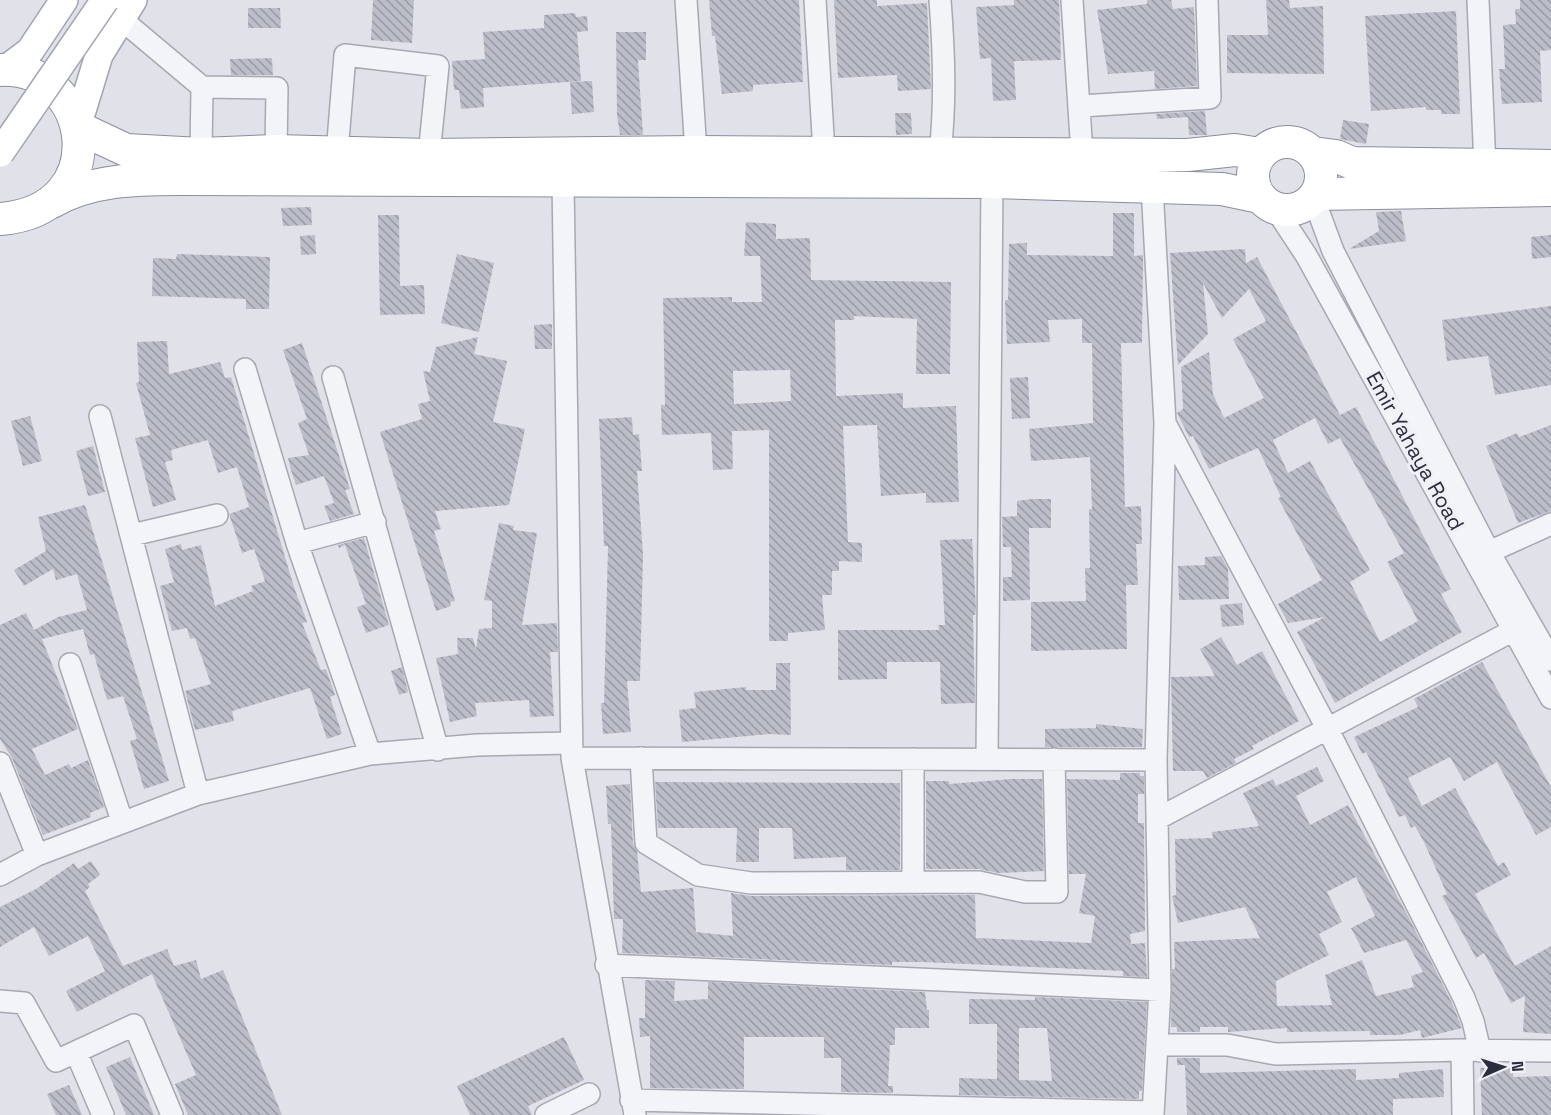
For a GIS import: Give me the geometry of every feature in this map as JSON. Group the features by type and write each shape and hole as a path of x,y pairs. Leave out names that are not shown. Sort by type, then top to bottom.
{"highway":[{"path":"0,219 45,207 67,188 76,168 77,127 68,106 53,89 28,74 3,70"},
{"path":"77,127 126,150 201,153 1211,154 1235,150 1260,154"},
{"path":"1268,202 1253,176 1260,154 1269,146 1280,142 1303,146 1313,153 1336,156 1352,163 1485,167 1551,166"},
{"path":"1313,153 1321,173 1315,196"},
{"path":"0,229 93,186 152,179 992,182 1222,189 1296,209 1315,196 1551,190"}],"main road":[{"path":"3,70 30,51 64,0"},
{"path":"77,127 94,65 120,6"},
{"path":"0,153 120,6"}],"street":[{"path":"686,0 696,152"},
{"path":"815,0 824,153"},
{"path":"940,0 945,69 940,153"},
{"path":"1072,0 1081,106 1082,154"},
{"path":"1081,106 1210,98 1207,0"},
{"path":"1478,0 1485,167"},
{"path":"120,6 202,87 277,88 276,152"},
{"path":"337,153 345,55 438,66 429,155"},
{"path":"201,153 202,87"},
{"path":"563,182 571,751 606,965 633,1107 1153,1113 1160,990 1156,760 1165,423 1152,187"},
{"path":"987,759 992,182"},
{"name":"Emir Yahaya Road","path":"1315,196 1333,251 1489,552 1551,660"},
{"name":"Emir Yahaya Road","path":"1268,202 1306,255 1551,698"},
{"path":"245,369 297,543 370,754"},
{"path":"333,377 438,750"},
{"path":"100,416 198,794"},
{"path":"1165,423 1327,728 1464,998 1473,1021 1463,1115"},
{"path":"132,535 217,515"},
{"path":"297,543 375,522"},
{"path":"1489,552 1551,524"},
{"path":"1157,819 1514,630"},
{"path":"70,664 122,821"},
{"path":"0,875 37,855 198,794 370,754 477,745 571,751 641,759 1156,760"},
{"path":"641,759 646,843 699,875 751,883 979,882 1025,892 1057,892 1054,759"},
{"path":"912,882 913,759"},
{"path":"0,763 37,855"},
{"path":"606,965 1160,990"},
{"path":"0,1001 24,1003 56,1061 134,1025 172,1115"},
{"path":"1158,1045 1227,1045 1276,1054 1471,1050 1551,1051"},
{"path":"76,1052 103,1115"},
{"path":"546,1115 590,1094"}],"building":[{"path":"373,0 414,0 412,43 371,40"},
{"path":"709,0 799,0 803,82 753,85 753,91 722,94 715,36 712,36"},
{"path":"834,0 877,0 877,6 927,3 931,89 898,91 897,75 838,78"},
{"path":"1014,0 1059,0 1061,60 1014,61 1016,100 993,101 991,58 980,59 976,7 1014,5"},
{"path":"1147,0 1171,0 1173,9 1194,7 1197,86 1155,89 1154,71 1108,74 1097,10 1147,4"},
{"path":"1266,0 1289,0 1290,8 1323,6 1324,74 1227,73 1227,35 1268,35"},
{"path":"1520,0 1551,0 1551,50 1540,51 1542,102 1502,104 1499,69 1505,69 1503,25 1516,24 1515,9 1520,9"},
{"path":"248,8 280,8 281,28 248,28"},
{"path":"1456,11 1460,114 1441,114 1441,110 1426,110 1426,107 1371,111 1365,16"},
{"path":"575,13 576,17 587,16 588,31 577,32 581,81 483,88 484,107 461,109 459,90 454,90 452,61 485,59 483,32 544,28 544,15"},
{"path":"616,32 646,32 646,60 638,60 643,135 620,135 617,115"},
{"path":"272,58 273,75 231,75 230,59"},
{"path":"592,81 594,112 572,114 570,82"},
{"path":"1205,111 1207,135 1189,135 1188,117 1157,119 1156,114"},
{"path":"895,113 911,113 912,134 896,135"},
{"path":"1343,120 1369,124 1366,144 1340,139"},
{"path":"311,207 312,225 283,226 281,208"},
{"path":"1401,211 1406,241 1349,249 1379,231 1376,212"},
{"path":"1113,213 1134,213 1134,256 1143,255 1142,343 1121,343 1125,507 1141,506 1142,544 1136,544 1138,585 1126,585 1127,649 1031,651 1031,602 1086,601 1085,568 1090,568 1089,509 1092,509 1090,457 1031,461 1029,429 1093,423 1092,343 1082,343 1082,319 1048,320 1050,342 1007,344 1005,300 1008,300 1009,244 1027,243 1027,255 1113,256"},
{"path":"378,215 399,215 400,286 424,285 425,314 380,315"},
{"path":"746,222 776,224 776,239 810,238 811,280 951,282 950,374 916,374 917,319 854,316 854,320 835,320 836,396 903,393 903,408 956,406 959,502 926,503 926,493 881,496 877,425 843,426 848,542 862,543 862,562 839,561 839,571 832,571 832,595 822,595 825,630 788,633 788,641 769,641 769,430 732,431 733,469 713,470 711,433 662,435 661,405 665,405 663,298 732,297 732,302 762,302 760,256 744,256","holes":["790,370 791,401 734,404 733,371"]},
{"path":"315,235 316,254 301,255 300,236"},
{"path":"1551,235 1551,257 1532,259 1531,237"},
{"path":"1245,249 1246,263 1257,257 1340,415 1356,407 1451,589 1441,594 1462,632 1335,703 1297,632 1325,617 1288,623 1278,604 1322,580 1278,498 1281,497 1258,448 1209,469 1193,436 1189,437 1177,413 1183,409 1181,367 1209,352 1213,394 1224,418 1264,398 1233,339 1266,321 1249,289 1222,318 1203,283 1208,334 1178,365 1170,253","holes":["1315,418 1328,444 1340,438 1404,553 1387,562 1418,621 1380,642 1350,582 1370,570 1310,461 1288,473 1273,440"]},
{"path":"177,254 270,257 269,309 246,309 246,299 152,296 153,258 176,259"},
{"path":"457,254 494,263 479,332 441,323"},
{"path":"1551,306 1551,385 1495,395 1488,356 1447,361 1442,320"},
{"path":"552,324 552,349 535,349 534,325"},
{"path":"478,337 474,354 507,361 493,422 525,429 509,505 435,511 441,529 434,531 455,601 450,602 451,606 436,611 380,432 422,419 418,404 430,401 423,371 430,372 436,347"},
{"path":"167,341 169,374 220,362 225,378 231,377 294,587 307,622 302,623 321,670 326,669 335,695 330,697 342,734 327,739 310,688 232,711 234,721 195,730 185,691 211,684 195,638 190,639 187,628 172,631 160,586 174,582 165,549 181,544 182,550 201,545 215,606 253,591 251,586 265,581 254,549 242,553 229,514 249,507 237,467 218,473 208,440 171,450 173,460 165,462 176,500 153,507 135,438 150,435 136,383 139,382 137,342"},
{"path":"302,343 350,489 345,490 354,514 330,521 324,506 334,503 324,476 296,485 288,458 309,455 298,423 307,419 283,350"},
{"path":"1028,377 1030,418 1012,419 1010,378"},
{"path":"30,416 42,461 23,466 11,421"},
{"path":"632,417 633,435 639,434 642,471 637,471 643,555 640,681 627,681 631,732 603,734 601,703 604,703 608,546 604,546 599,419"},
{"path":"1551,425 1551,511 1518,523 1486,446 1517,433 1519,437"},
{"path":"93,446 105,492 88,496 76,451"},
{"path":"1051,499 1051,528 1029,528 1030,600 1003,601 1003,577 1012,577 1011,547 1003,547 1002,517 1017,516 1017,501"},
{"path":"85,505 169,781 144,789 130,741 137,739 123,696 107,700 94,654 90,655 83,629 42,639 78,729 32,749 45,775 69,764 71,768 88,760 104,807 90,813 91,817 43,835 12,758 0,739 0,625 26,613 34,630 58,617 87,610 77,574 56,580 53,569 24,586 14,570 46,551 38,517"},
{"path":"499,523 514,526 513,530 537,533 522,625 557,623 558,652 550,652 554,716 530,717 529,700 475,703 477,716 450,722 436,658 458,654 457,638 473,638 476,649 479,629 492,628 492,601 484,600"},
{"path":"364,538 389,625 366,633 357,607 366,604 345,545 339,548 338,545"},
{"path":"972,539 976,609 973,615 975,703 941,704 940,662 887,662 887,679 838,680 838,630 939,630 938,625 945,625 940,540"},
{"path":"1221,556 1228,569 1229,599 1179,600 1178,566 1205,565 1205,557"},
{"path":"1242,603 1244,625 1222,627 1220,605"},
{"path":"1221,637 1237,665 1262,651 1299,721 1252,746 1254,749 1234,759 1236,763 1207,778 1203,771 1173,771 1171,677 1215,676 1200,649"},
{"path":"1482,662 1551,787 1551,827 1536,835 1497,762 1464,781 1450,757 1408,778 1422,806 1455,788 1498,866 1504,862 1511,875 1475,894 1515,966 1551,946 1551,1034 1523,1032 1525,996 1511,1003 1484,953 1476,958 1442,896 1447,894 1424,842 1415,826 1411,828 1405,815 1399,817 1366,752 1362,754 1354,737 1418,707 1414,699"},
{"path":"776,663 790,663 791,735 769,734 682,742 679,710 696,708 694,692 746,687 746,690 776,690"},
{"path":"402,667 408,692 399,695 391,671"},
{"path":"1096,724 1143,729 1142,747 1045,747 1045,729 1096,728"},
{"path":"1317,767 1324,781 1296,796 1310,825 1348,805 1409,918 1452,1003 1462,1028 1422,1038 1420,1030 1400,1035 1370,1035 1370,1031 1287,1032 1287,1028 1228,1032 1228,1027 1200,1027 1200,1032 1177,1032 1177,1027 1171,1027 1172,969 1175,969 1174,942 1260,938 1245,907 1178,923 1172,896 1176,895 1175,839 1213,838 1212,832 1259,826 1243,793 1273,779 1276,786","holes":["1356,877 1375,916 1351,928 1364,953 1406,940 1423,972 1411,976 1414,987 1376,996 1362,960 1325,975 1332,1005 1277,1006 1276,981 1329,955 1319,934 1342,922 1327,892"]},
{"path":"1120,773 1140,773 1140,776 1144,776 1144,794 1138,794 1138,823 1144,823 1145,931 1130,934 1131,944 1145,943 1147,977 1123,976 1123,971 922,962 892,962 892,965 622,953 623,919 614,919 611,824 608,824 606,786 630,784 633,844 637,851 641,892 693,888 696,932 733,936 731,893 751,896 975,895 976,938 1091,943 1095,916 1079,913 1086,874 1069,874 1067,779 1120,780"},
{"path":"1042,779 1044,871 998,873 979,869 926,869 926,781 949,781 949,784"},
{"path":"655,782 900,783 900,870 846,870 846,857 794,859 792,828 759,828 759,862 736,862 737,828 658,828"},
{"path":"91,861 100,875 88,884 90,887 85,891 123,966 167,949 174,966 196,960 201,979 223,970 282,1115 188,1115 175,1084 196,1075 152,974 77,1012 66,991 105,971 88,936 49,956 34,927 0,947 0,907 36,889 74,863 78,869"},
{"path":"645,980 675,981 674,1001 708,999 708,982 925,992 927,1010 929,1010 929,1028 895,1028 895,1045 890,1045 888,1086 893,1086 893,1093 841,1092 841,1058 824,1058 824,1037 744,1037 744,1089 650,1088 650,1036 640,1037 639,1018 645,1018"},
{"path":"1035,997 1147,1002 1142,1091 1139,1091 1139,1099 959,1095 959,1078 997,1079 997,1024 969,1024 969,999 1035,1000","holes":["1019,1028 1047,1028 1052,1081 1019,1080"]},
{"path":"564,1037 584,1080 528,1106 532,1115 470,1115 457,1086"},
{"path":"130,1057 154,1115 126,1115 106,1067"},
{"path":"1177,1058 1200,1058 1200,1073 1356,1069 1356,1080 1399,1078 1399,1073 1443,1069 1444,1097 1393,1099 1393,1115 1187,1115 1185,1065 1177,1065"},
{"path":"1513,1067 1513,1077 1551,1076 1551,1115 1482,1115 1480,1068"},
{"path":"69,1085 82,1115 56,1115 47,1094"}]}
